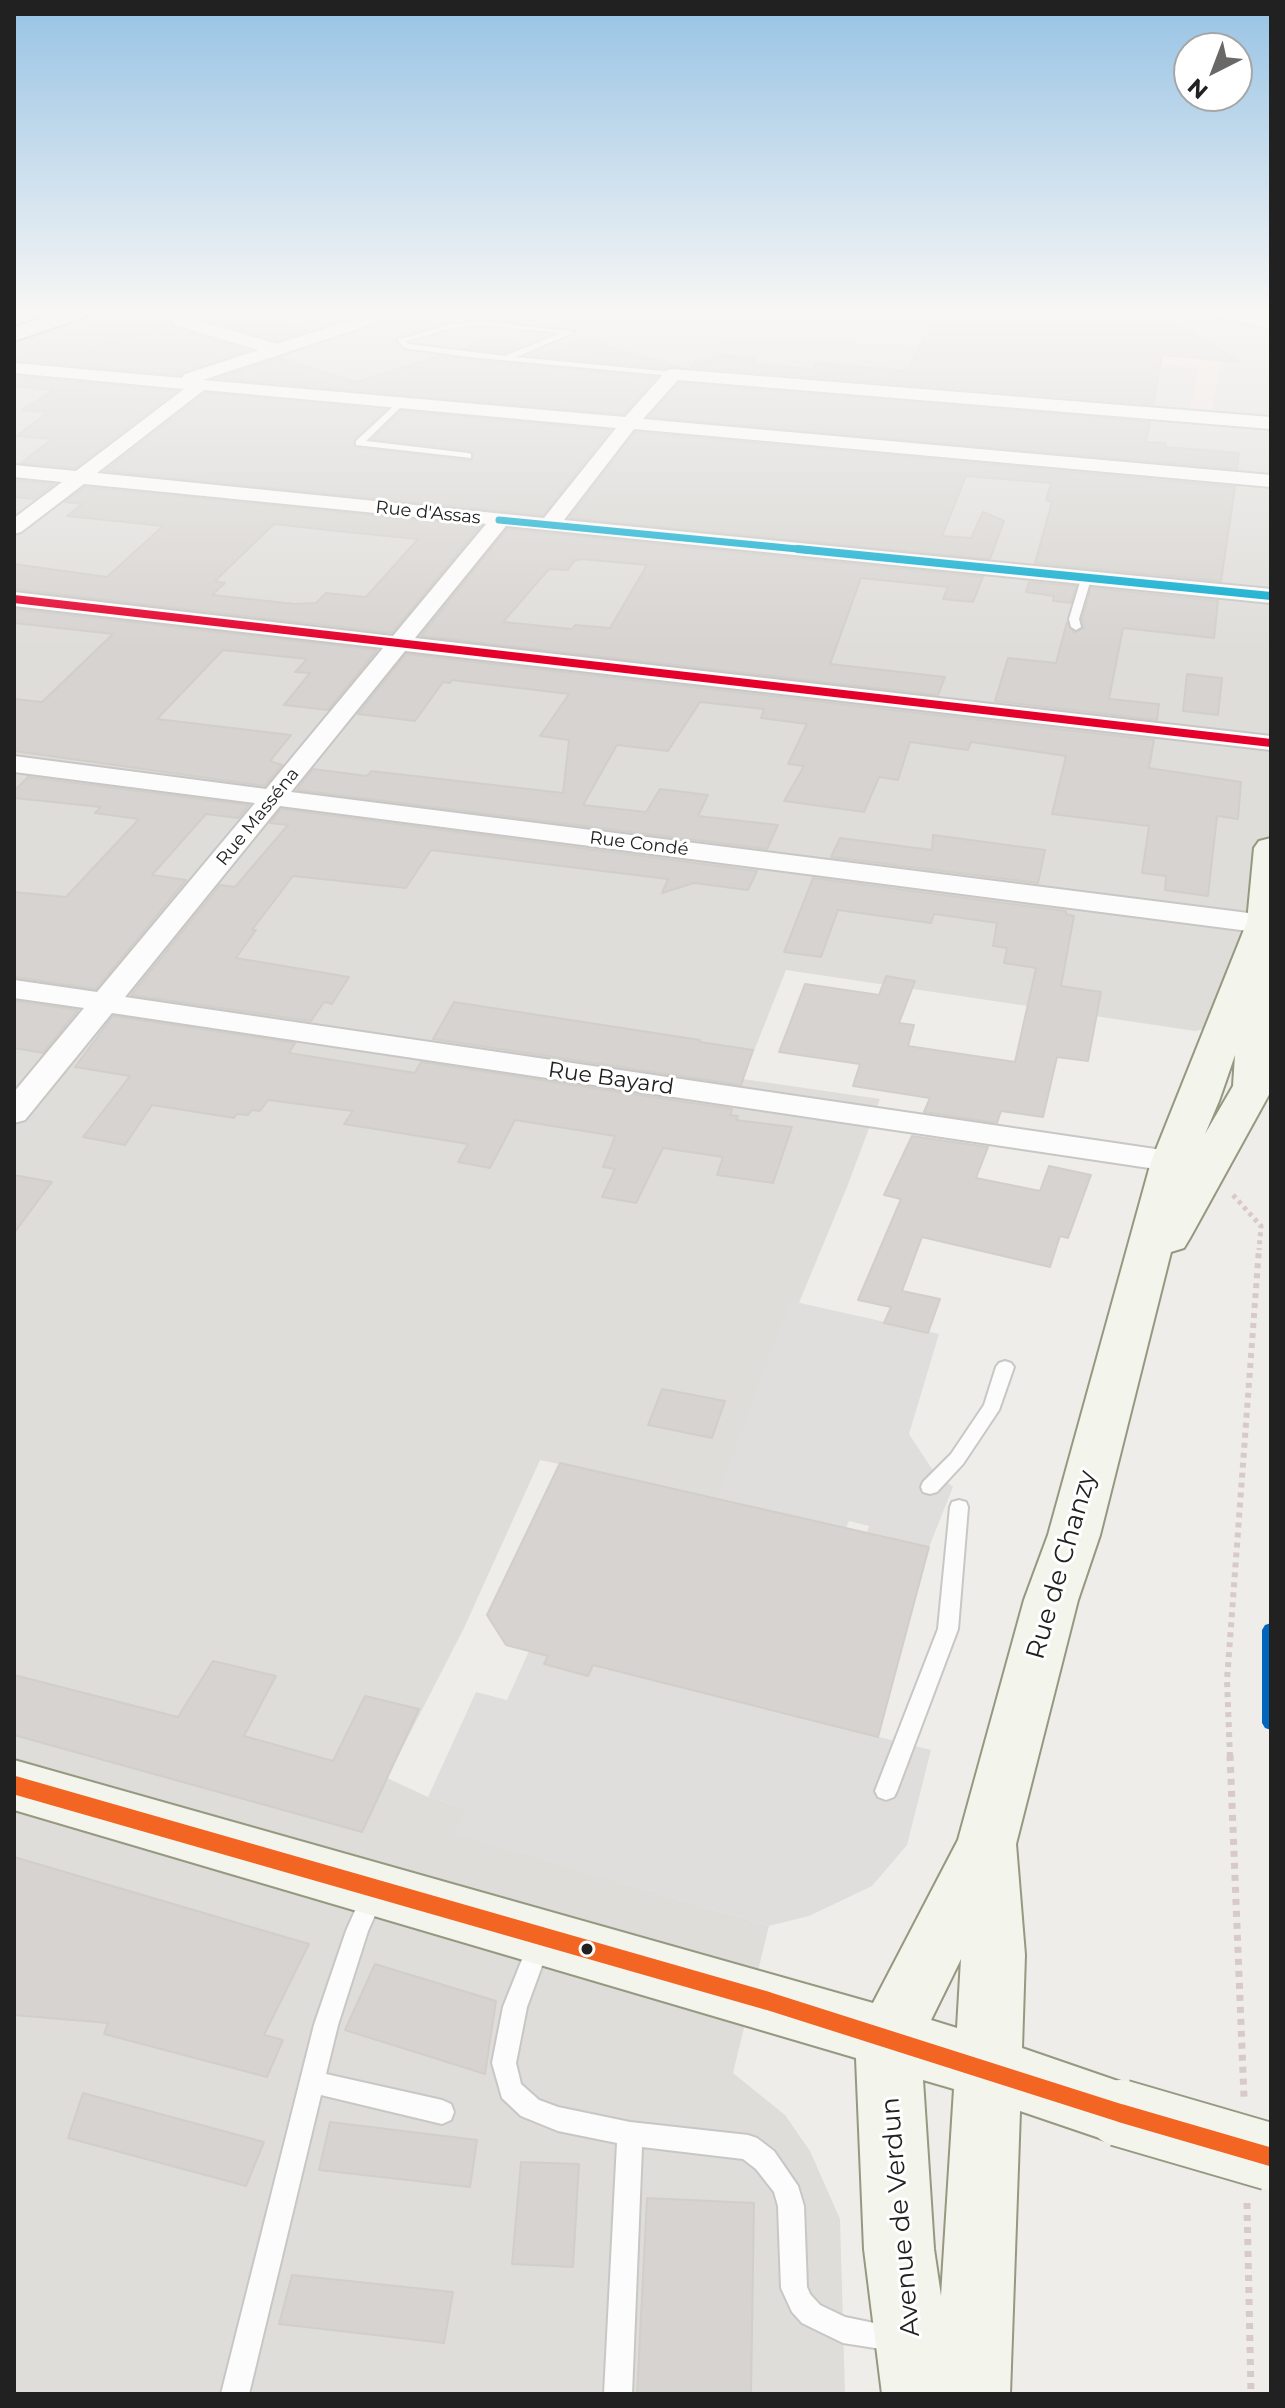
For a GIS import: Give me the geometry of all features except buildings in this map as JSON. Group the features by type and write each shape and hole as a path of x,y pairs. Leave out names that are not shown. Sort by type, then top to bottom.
{"main road":[{"name":"Rue de Chanzy","path":"888,2040 987,1843 1051,1600 1074,1535 1140,1287 1190,1165 1253,1086 1271,848"},
{"path":"14,1785 768,2001 1254,2153"},
{"name":"Rue de Chanzy","path":"986,2068 993,1955 987,1843"},
{"name":"Avenue de Verdun","path":"888,2040 898,2237 915,2367"},
{"path":"973,2394 986,2068"}],"street":[{"path":"14,528 147,425"},
{"path":"549,525 628,425"},
{"path":"632,425 1271,481"},
{"name":"Rue d'Assas","path":"14,471 1271,596"},
{"name":"Rue Masséna","path":"14,1113 500,520"},
{"path":"14,599 1271,743"},
{"name":"Rue Condé","path":"14,764 1264,924"},
{"name":"Rue Bayard","path":"14,989 1190,1165"}],"lane":[{"path":"377,425 359,443 468,456"},
{"path":"1076,627 1074,619 1086,579"},
{"path":"930,1487 957,1459 993,1406 1005,1367"},
{"path":"886,1791 948,1629 959,1507"},
{"path":"235,2394 313,2082 344,1971 375,1890"},
{"path":"542,1936 515,2007 504,2063 511,2090 530,2108 544,2114 630,2134 748,2147 765,2160 785,2186 791,2206 794,2288 801,2303 811,2314 915,2367"},
{"path":"313,2082 442,2112"},
{"path":"618,2394 630,2134"}],"path":[{"path":"1190,1165 1261,1226 1227,1680 1254,2153 1251,2394"}],"shaded area":[{"path":"14,425 1271,425 1271,1016 1195,1031 786,970 743,1079 880,1099 847,1187 718,1498 540,1460 464,1628 387,1778 428,1797 467,1808 456,1833 769,1926 733,2073 785,2115 810,2151 840,2219 845,2394 14,2394"},
{"path":"791,1301 939,1334 909,1434 932,1469 953,1487 929,1547 867,1532 869,1526 849,1521 846,1528 718,1498"},
{"path":"529,1651 548,1656 544,1665 588,1676 593,1665 931,1750 907,1845 872,1886 809,1916 769,1926 455,1833 467,1808 428,1797 476,1692 507,1700"}],"transit line":[{"path":"499,520 1271,596"},
{"path":"14,599 1271,743"},
{"path":"1271,1630 1271,1723"},
{"path":"14,1785 768,2001 1120,2113 1271,2157"}]}
